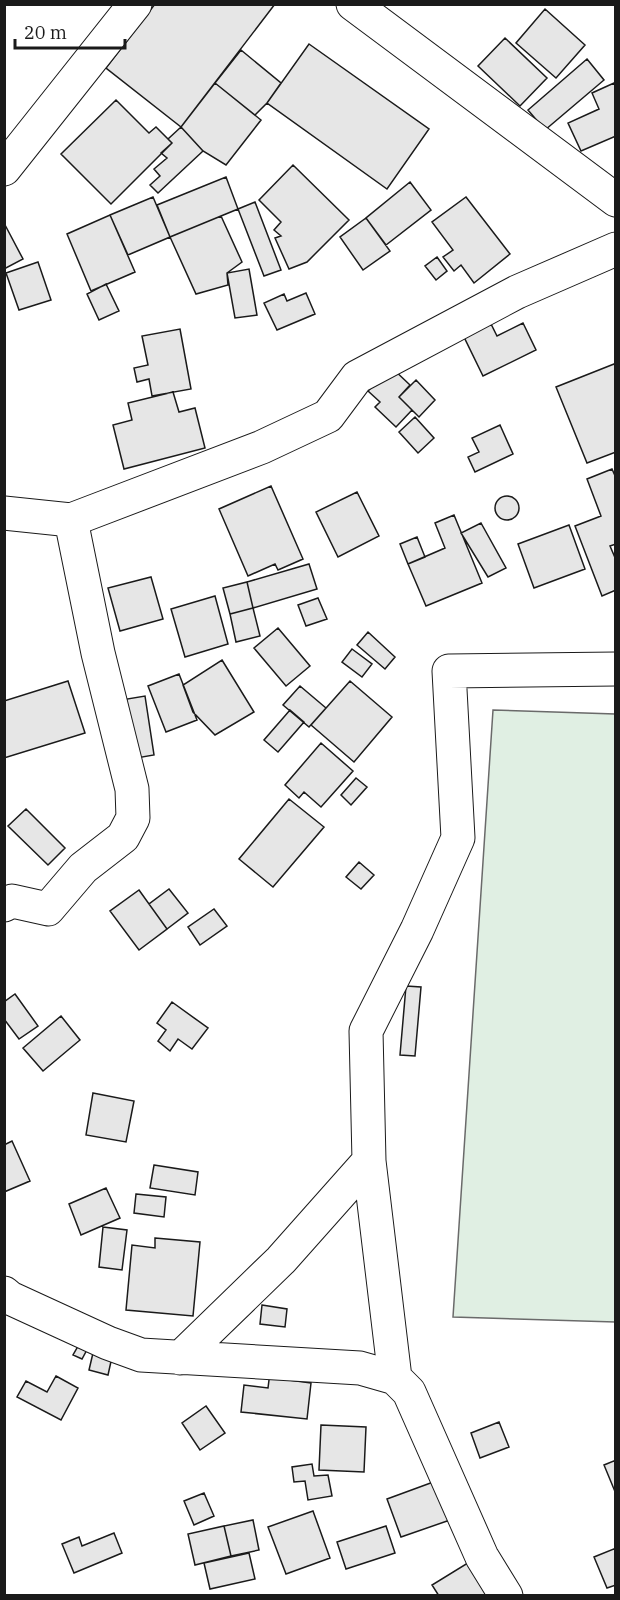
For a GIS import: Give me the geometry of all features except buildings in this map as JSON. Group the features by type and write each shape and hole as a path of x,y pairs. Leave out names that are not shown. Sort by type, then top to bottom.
{"street":[{"path":"4,169 135,4"},
{"path":"353,4 615,200"},
{"path":"4,513 71,520 262,447 328,416 357,377 517,292 615,249"},
{"path":"4,905 12,901 48,909 83,868 123,837 133,818 132,789 98,653 71,520"},
{"path":"395,1378 369,1161 366,1030 417,930 458,838 449,671 615,669"},
{"path":"180,1358 281,1260 369,1161"},
{"path":"4,1293 10,1298 108,1343 141,1354 360,1368 395,1378 409,1392 482,1557 506,1596"}],"green space":[{"path":"493,710 615,714 615,1322 453,1317"}]}
